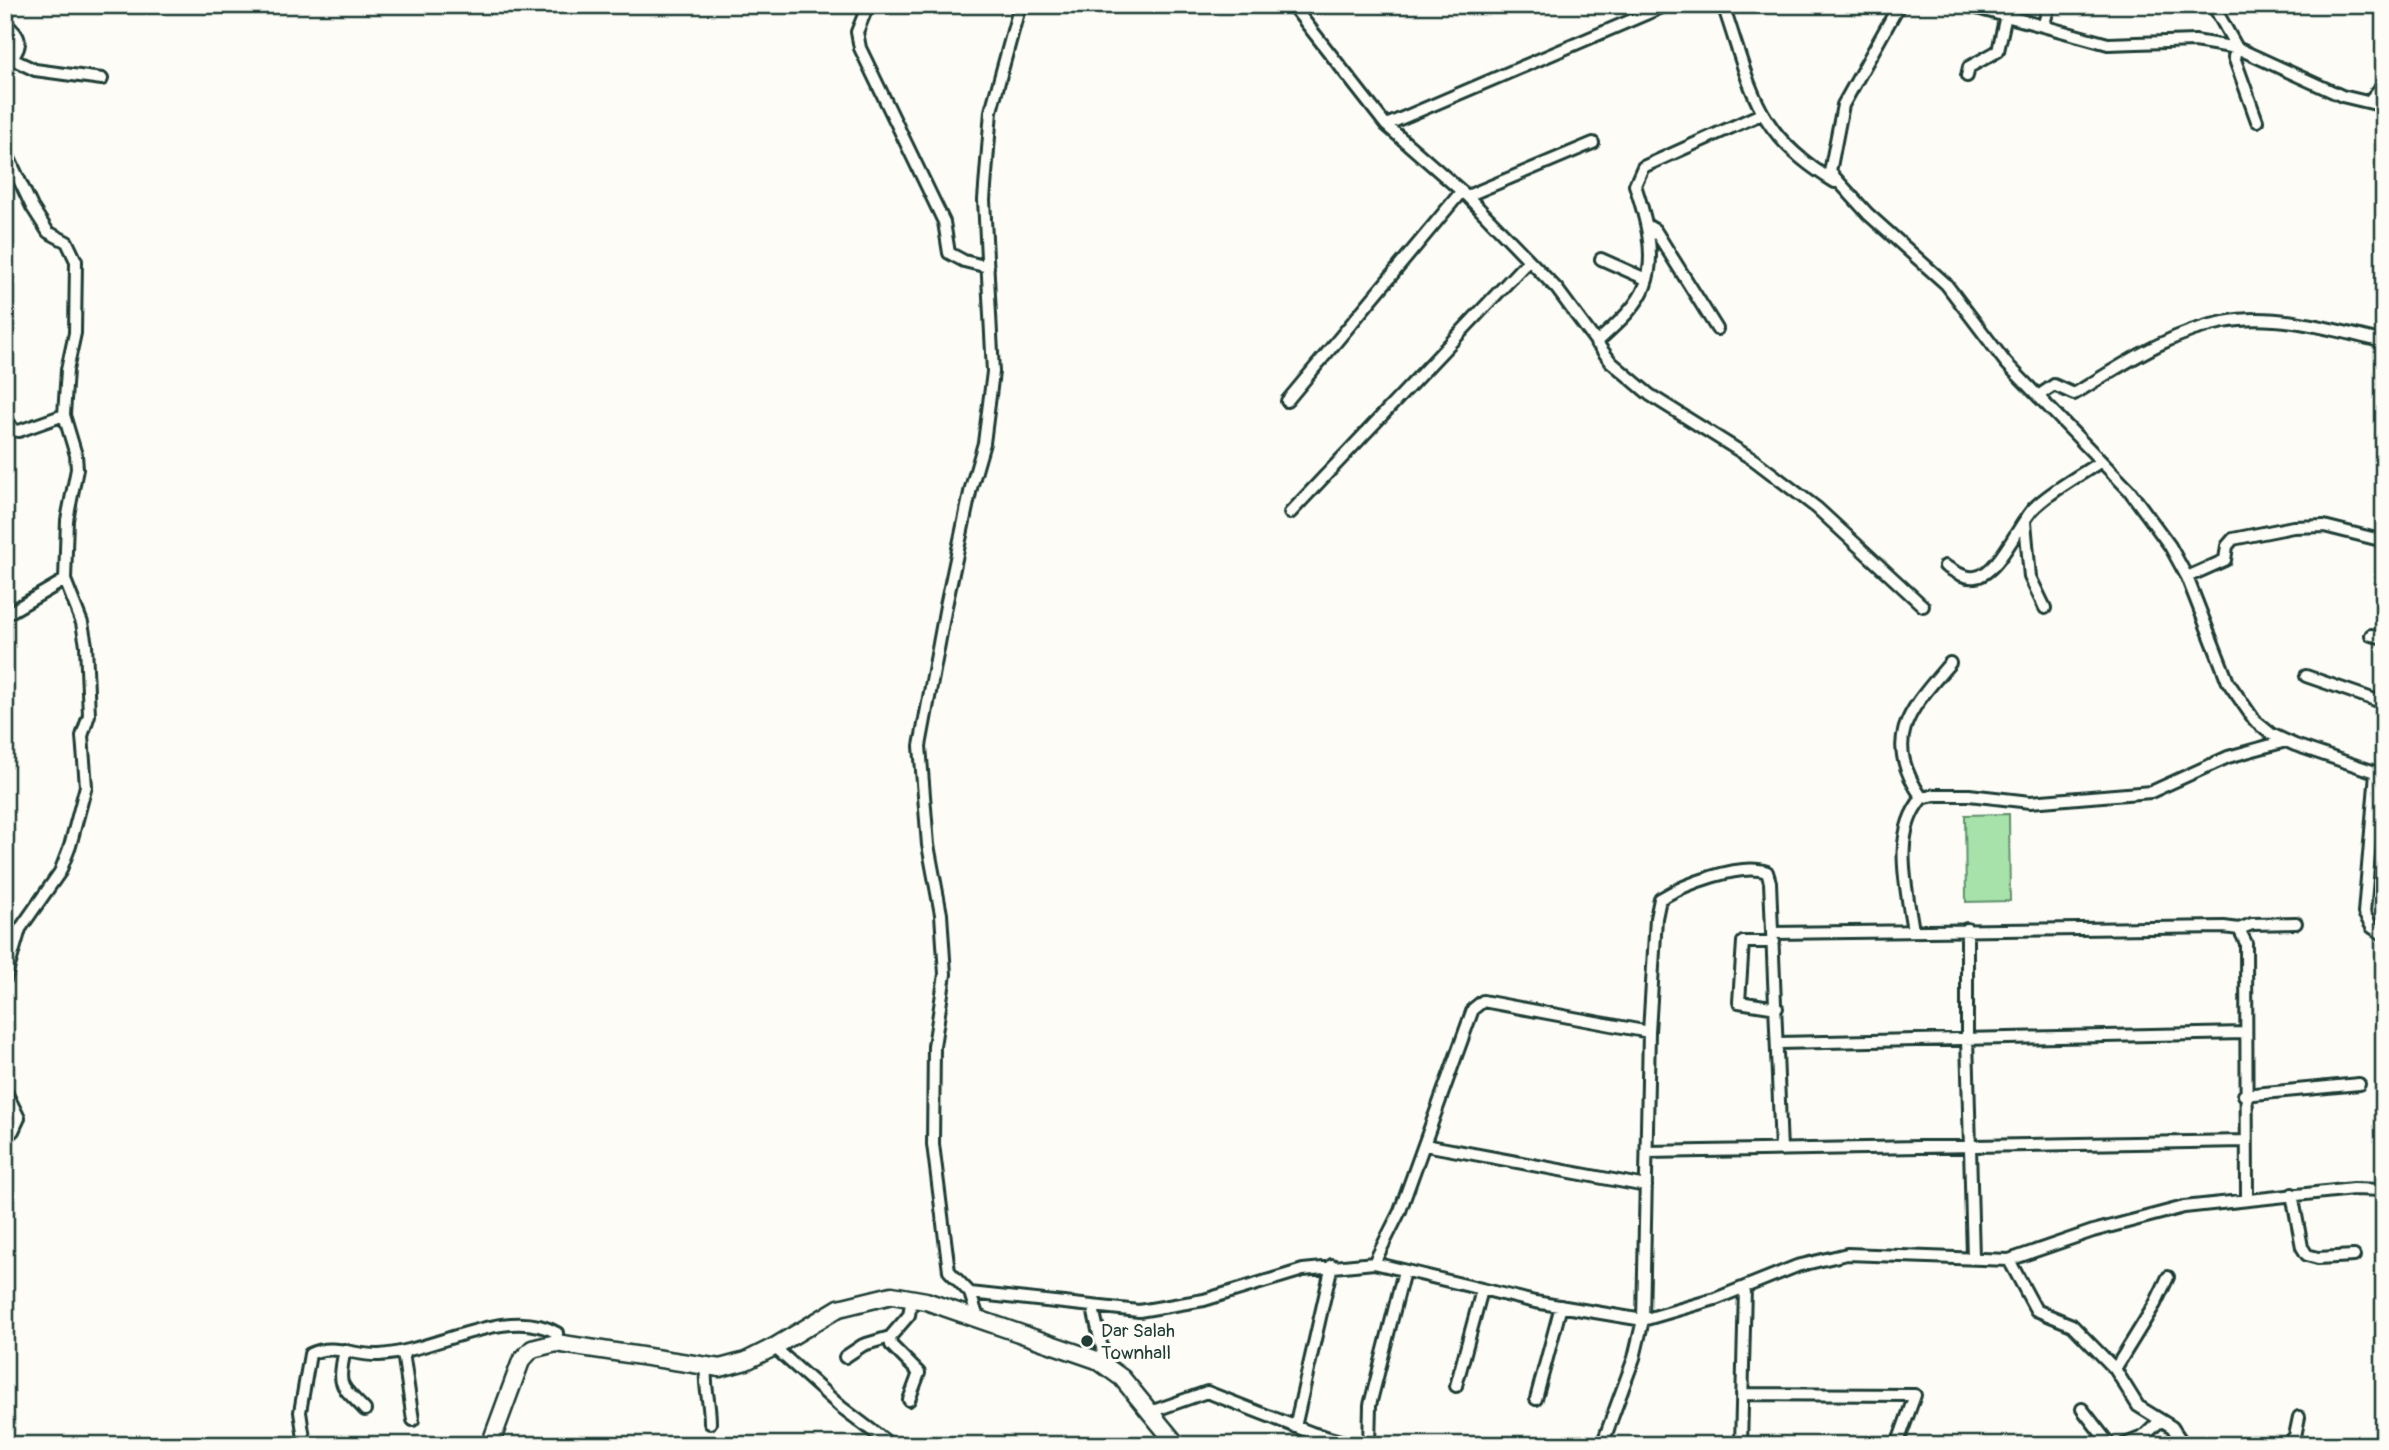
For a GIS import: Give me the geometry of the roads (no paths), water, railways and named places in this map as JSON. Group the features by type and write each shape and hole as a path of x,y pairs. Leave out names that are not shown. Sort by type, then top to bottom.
{"street":[{"path":"868,5 857,32 860,48 944,222 950,253 964,261 988,267"},
{"path":"978,1318 970,1293 949,1271 933,1144 934,1046 945,974 941,914 928,845 920,746 946,606 971,488 984,443 993,372 984,200 991,111 1020,5"},
{"path":"1292,5 1386,125 1464,194 1556,289 1611,362 1650,395 1754,460 1817,508 1923,606"},
{"path":"1386,125 1667,5"},
{"path":"1838,184 1830,172 1830,162 1843,105 1899,5"},
{"path":"1966,5 2044,24 2108,44 2195,41 2237,48 2342,96 2384,106"},
{"path":"2044,24 2049,5"},
{"path":"2213,5 2237,48 2234,57 2257,121"},
{"path":"1719,6 1760,114 1783,144 1804,163 1838,184 1946,284 2006,363 2129,490 2171,546 2187,576 2228,682 2241,705 2255,721 2286,741 2380,774 2364,913 2372,927 2384,935"},
{"path":"1967,76 1969,67 1997,51 2006,15"},
{"path":"5,24 18,35 20,42 17,54 8,63"},
{"path":"8,63 35,70 102,79"},
{"path":"2369,101 2384,85"},
{"path":"1596,343 1619,321 1645,286 1648,226 1635,185 1643,167 1760,114"},
{"path":"1287,401 1464,194 1592,143"},
{"path":"5,150 32,207 48,232 67,242 76,261 75,333 66,370 64,415 76,455 77,469 67,520 65,580 82,623 86,645 89,715 82,736 86,786 80,814 60,872 20,929 5,980"},
{"path":"1648,226 1656,230 1717,329"},
{"path":"1601,259 1646,279"},
{"path":"1290,513 1527,262"},
{"path":"2038,396 2054,385 2074,394 2174,338 2226,321 2287,322 2384,342"},
{"path":"5,415 13,430 19,431 64,415"},
{"path":"1945,566 1965,576 1977,578 1994,563 2034,508 2101,461"},
{"path":"2025,522 2030,577 2045,608"},
{"path":"2187,576 2225,560 2227,546 2233,539 2293,527 2324,526 2384,541"},
{"path":"5,615 65,580"},
{"path":"2371,635 2384,638"},
{"path":"1922,798 1908,778 1903,763 1902,748 1909,711 1950,663"},
{"path":"2306,676 2384,703"},
{"path":"1913,931 1903,850 1910,814 1922,798 1935,795 1969,795 2030,802 2151,792 2228,757 2286,741"},
{"path":"1602,1445 1634,1358 1643,1320 1649,1032 1660,899 1707,878 1757,869 1766,872 1770,882 1779,1042 1781,1150"},
{"path":"1777,1007 1738,1002 1743,942 1774,938 1967,929 2239,929 2252,925 2296,923"},
{"path":"1967,929 1973,1257"},
{"path":"2239,929 2246,943 2246,1199"},
{"path":"1374,1263 1400,1212 1473,1009 1483,1002 1649,1032"},
{"path":"1779,1042 2244,1033"},
{"path":"2245,1095 2359,1084"},
{"path":"5,1090 19,1118 13,1131 5,1135"},
{"path":"1647,1152 2244,1141"},
{"path":"1426,1144 1646,1186"},
{"path":"970,1293 1139,1311 1169,1308 1278,1276 1332,1265 1374,1263 1482,1290 1643,1320 1684,1310 1797,1266 1847,1254 2009,1259 2119,1224 2184,1207 2353,1188 2384,1190"},
{"path":"2292,1194 2302,1247 2307,1255 2318,1258 2354,1256"},
{"path":"2009,1259 2036,1310 2072,1325 2115,1369 2138,1406 2172,1427 2184,1445"},
{"path":"1295,1427 1332,1265"},
{"path":"1369,1445 1370,1405 1404,1271"},
{"path":"2115,1369 2155,1304 2168,1277"},
{"path":"1741,1445 1745,1288"},
{"path":"1456,1386 1482,1290"},
{"path":"490,1445 521,1361 532,1349 556,1343 720,1368 746,1361 774,1347 839,1308 891,1295 912,1298 978,1318 1049,1342 1106,1366 1122,1378 1153,1411 1178,1445"},
{"path":"845,1357 863,1345 890,1338 909,1315 912,1298"},
{"path":"1536,1399 1561,1306"},
{"path":"1093,1308 1106,1366"},
{"path":"305,1445 300,1412 310,1354 327,1349 377,1355 403,1352 510,1323 543,1325 557,1333 556,1343"},
{"path":"890,1338 891,1345 919,1373 909,1400"},
{"path":"774,1347 891,1445"},
{"path":"345,1350 341,1368 342,1384 348,1396 365,1410"},
{"path":"403,1352 413,1420"},
{"path":"706,1366 704,1391 710,1400 710,1423"},
{"path":"1153,1411 1207,1392 1295,1427 1354,1445"},
{"path":"1742,1394 1915,1395 1897,1445"},
{"path":"2082,1409 2110,1445"},
{"path":"2287,1445 2295,1436 2300,1417"},
{"path":"2123,1445 2143,1437 2161,1420"},
{"path":"869,1445 878,1435"}],"place":[{"name":"Dar Salah Townhall","path":"1087,1341"}]}
